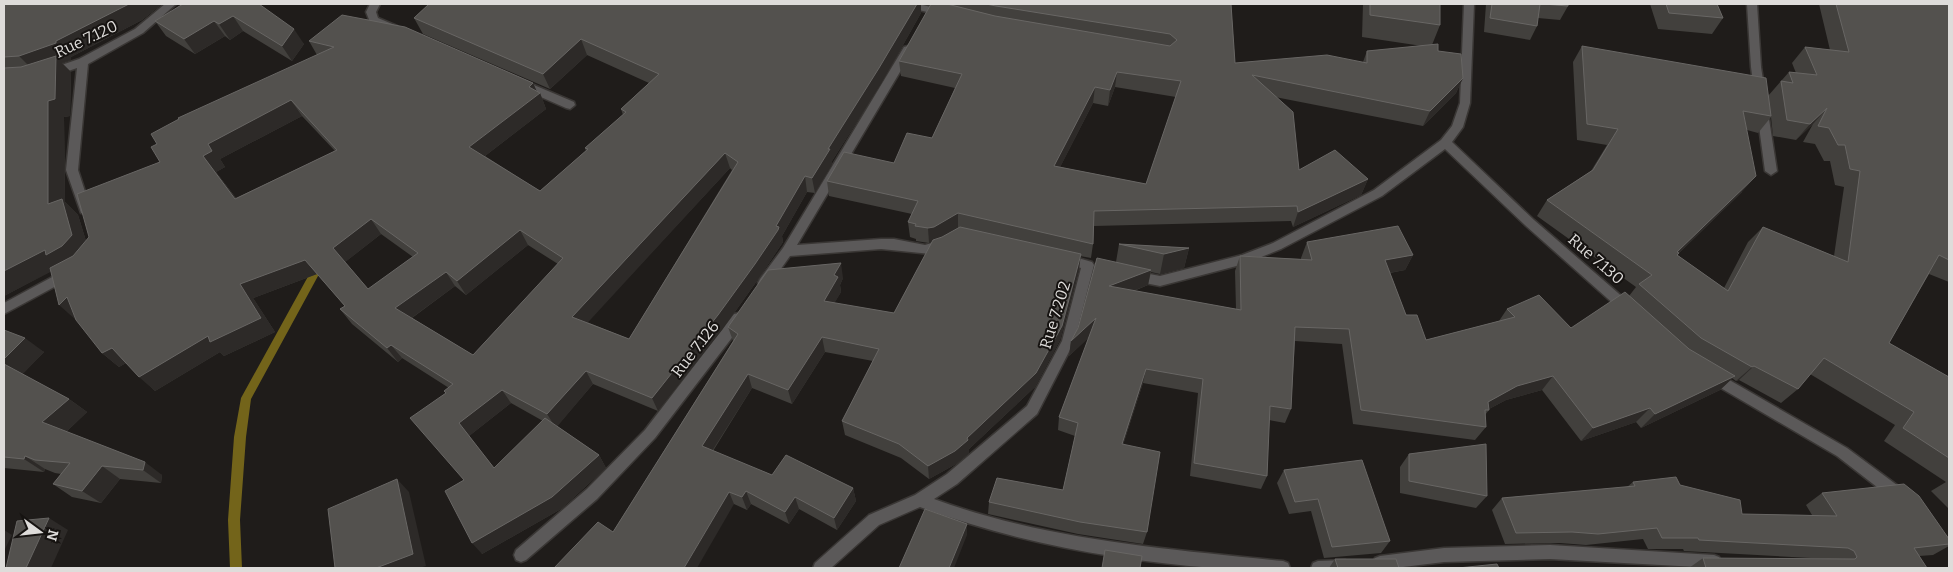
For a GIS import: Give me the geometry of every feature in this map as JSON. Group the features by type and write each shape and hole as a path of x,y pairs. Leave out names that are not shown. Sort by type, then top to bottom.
{"street":[{"name":"Rue 7.120","path":"36,78 83,62 139,32 171,4"},
{"path":"375,4 372,12 374,20 400,30"},
{"path":"907,4 949,14"},
{"path":"1125,274 1160,281 1252,256 1277,246 1378,193 1445,143 1457,127 1465,104 1469,4"},
{"path":"1752,4 1756,67 1771,171"},
{"path":"759,290 786,251 887,87 916,35"},
{"path":"83,62 72,170 88,221"},
{"path":"510,78 570,105"},
{"name":"Rue 7.130","path":"1445,143 1530,223 1637,318"},
{"path":"786,251 894,244 929,250 938,248 952,238"},
{"name":"Rue 7.202","path":"820,568 874,520 920,500 952,479 1032,410 1068,342 1092,266 1051,256"},
{"path":"4,309 76,270"},
{"name":"Rue 7.126","path":"521,555 592,494 650,434 748,306"},
{"path":"1697,367 1842,452 1910,505"},
{"path":"920,500 1013,530 1125,552 1283,568"},
{"path":"1318,568 1363,565 1444,555 1550,552 1725,563"}],"building":[{"path":"4,4 129,4 56,41 56,43 19,56 4,57"},
{"path":"183,4 259,4 294,29 282,46 233,16 219,24 214,21 184,39 155,21"},
{"path":"429,4 917,4 812,178 805,176 776,226 779,227 778,230 718,315 652,398 586,371 547,414 502,390 459,423 494,468 545,418 599,455 552,497 472,543 445,491 464,480 410,418 446,393 444,391 453,384 391,345 387,348 340,309 345,306 305,260 240,284 261,318 210,342 208,336 139,377 112,348 102,353 76,320 67,297 59,305 50,268 73,256 89,237 77,194 160,162 151,147 157,144 151,134 178,118 334,47 309,41 342,15 405,27 533,83 529,87 540,93 469,147 540,191 588,149 585,148 626,112 621,109 659,74 581,39 543,74 414,18","holes":["291,100 337,150 235,199 203,156 212,151 208,144","725,153 738,162 629,339 572,317","371,219 418,253 368,289 333,248","520,230 563,258 473,355 395,308 446,272 457,281"]},
{"path":"931,4 947,4 995,16 1170,46 1177,40 1170,34 986,4 1231,4 1235,63 1327,55 1367,63 1367,51 1438,44 1438,51 1461,54 1463,78 1430,111 1252,75 1293,112 1299,170 1335,150 1368,179 1298,212 1297,206 1094,211 1093,244 958,213 934,227 915,226 916,224 908,222 918,201 827,181 844,152 894,163 907,133 932,138 962,74 899,61","holes":["1117,72 1181,81 1146,184 1054,166 1095,87 1110,90"]},
{"path":"1370,4 1440,4 1440,25 1370,15"},
{"path":"1492,4 1540,4 1537,26 1490,18"},
{"path":"1543,4 1568,4 1568,6"},
{"path":"1666,4 1717,4 1723,18 1669,13"},
{"path":"1836,4 1949,4 1949,260 1939,255 1889,343 1949,377 1949,458 1903,428 1914,412 1824,358 1798,389 1754,366 1752,367 1701,338 1639,284 1652,275 1547,200 1593,170 1618,129 1587,124 1582,46 1766,78 1771,116 1743,111 1756,176 1677,252 1679,253 1677,255 1728,291 1763,227 1848,262 1860,171 1850,169 1845,145 1838,145 1829,128 1818,126 1827,108 1810,124 1787,120 1781,81 1793,83 1789,72 1817,75 1805,47 1849,52"},
{"path":"56,56 55,99 48,101 48,204 62,199 72,235 62,246 46,255 45,250 4,271 4,68 21,67"},
{"path":"1398,226 1413,255 1385,260 1406,315 1417,315 1426,340 1515,317 1507,309 1539,295 1571,328 1625,292 1689,349 1735,376 1655,414 1650,408 1593,428 1553,376 1517,386 1488,402 1489,410 1485,410 1486,427 1361,410 1349,329 1295,327 1291,409 1270,406 1267,476 1194,463 1203,379 1146,369 1122,444 1160,452 1147,532 1080,522 989,502 997,478 1063,490 1078,423 1059,417 1096,318 1071,341 1078,328 1097,258 1151,270 1109,286 1241,310 1240,256 1312,260 1307,242"},
{"path":"960,227 1081,254 1062,326 1036,373 955,451 928,466 899,444 842,421 879,349 822,337 788,390 748,374 702,446 772,475 786,455 853,488 834,518 795,497 785,512 746,491 742,497 729,492 684,568 554,568 598,522 613,532 738,334 728,327 768,270 841,263 834,275 838,277 824,301 894,313 933,240"},
{"path":"1119,244 1189,248 1164,254"},
{"path":"4,330 25,338 4,359"},
{"path":"4,364 69,399 42,422 145,462 143,470 102,466 82,491 53,484 70,463 35,460 25,456 24,459 4,457"},
{"path":"1486,444 1487,496 1409,481 1409,454"},
{"path":"1362,460 1390,541 1332,547 1318,499 1295,502 1284,470"},
{"path":"1676,477 1680,485 1740,500 1742,514 1837,516 1822,493 1904,484 1919,496 1949,539 1949,544 1914,548 1927,568 1706,568 1703,558 1855,559 1857,557 1854,551 1848,548 1699,540 1698,538 1662,538 1657,528 1598,534 1572,532 1516,533 1502,498 1635,486 1633,482"},
{"path":"397,479 413,554 376,568 335,568 328,509"},
{"path":"925,509 967,524 949,568 899,568"},
{"path":"49,518 26,568 6,568 17,521"},
{"path":"1105,550 1142,556 1140,568 1102,568"},
{"path":"1335,559 1396,559 1399,568 1338,568"},
{"path":"1497,564 1499,568 1458,568"}],"waterway":[{"path":"236,568 234,520 240,437 246,398 319,265"}]}
